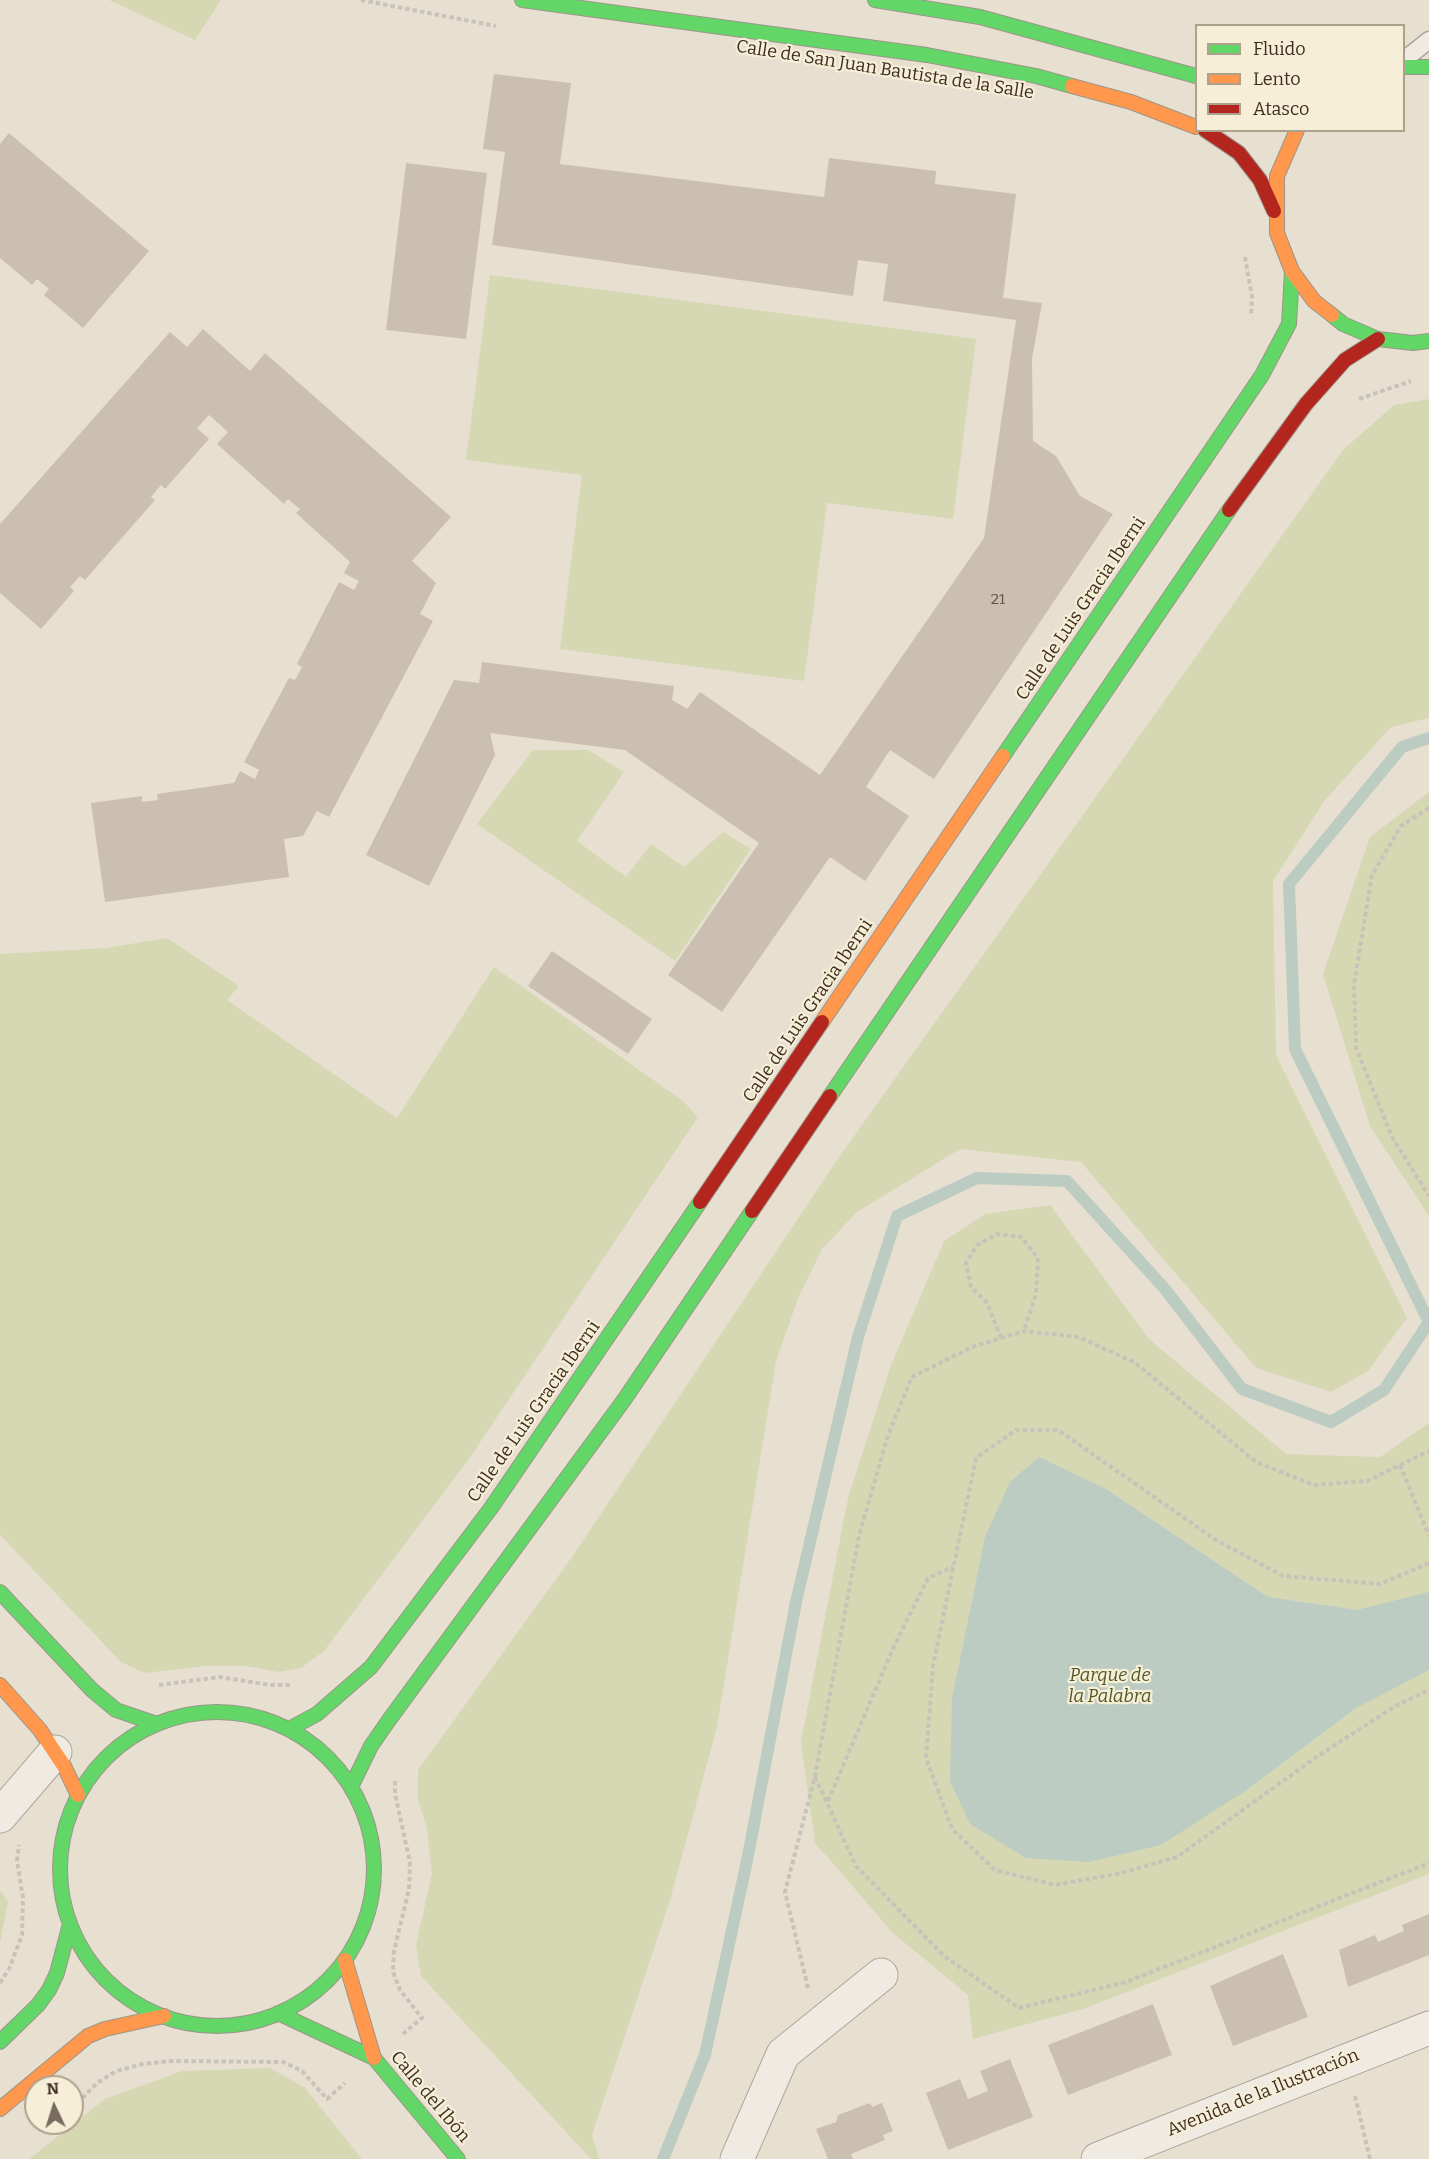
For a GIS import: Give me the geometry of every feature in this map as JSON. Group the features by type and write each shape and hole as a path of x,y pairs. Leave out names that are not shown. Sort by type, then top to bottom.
{"main road":[{"name":"Calle de San Juan Bautista de la Salle","path":"522,0 927,55 1057,82 1131,102 1195,126"},
{"path":"875,0 980,17 1195,75"},
{"path":"1405,67 1429,67"},
{"path":"1208,132 1239,153 1260,180 1275,212"},
{"path":"1296,132 1277,176 1275,212 1280,243 1292,271 1314,301 1343,324 1378,339 1413,343 1429,341"},
{"name":"Calle de Luis Gracia Iberni","path":"289,1730 317,1714 371,1667 490,1508 1249,395 1278,348 1289,324 1292,271"},
{"path":"351,1787 371,1746 394,1712 624,1400 1190,565 1306,404 1345,360 1378,339"},
{"path":"0,1592 92,1690 116,1710 158,1724"},
{"path":"0,1684 56,1752 78,1795"},
{"path":"229,1713 264,1719 289,1730 313,1745 334,1764 351,1787 365,1814 372,1844 375,1875 371,1905 360,1934 345,1960 311,1994 278,2013 233,2025 198,2024 164,2016 139,2005 98,1971 81,1948 62,1898 62,1845 68,1820 78,1795 111,1753 133,1736 158,1724 183,1716 229,1713"},
{"path":"0,2042 38,2005 49,1990 57,1973 70,1924"},
{"name":"Calle del Ibón","path":"345,1960 374,2058 458,2159"},
{"name":"Calle del Ibón","path":"278,2013 374,2058"},
{"path":"0,2109 88,2036 105,2029 164,2016"}],"street":[{"path":"10,1827 56,1752"},
{"path":"737,2159 783,2054 881,1975"},
{"name":"Avenida de la Ilustración","path":"1098,2159 1429,2028"}],"lane":[{"path":"1405,59 1429,40"}],"path":[{"path":"361,0 499,27"},
{"path":"1244,247 1252,297 1253,329 1278,348"},
{"path":"1326,380 1361,400 1403,382 1420,380"},
{"path":"1429,808 1401,826 1372,875 1354,984 1356,1048 1392,1137 1429,1197"},
{"path":"1001,1338 987,1303 971,1287 966,1263 977,1245 996,1234 1021,1237 1038,1258 1036,1294 1024,1331"},
{"path":"818,2026 785,1892 815,1776 859,1536 888,1435 912,1377 972,1347 1024,1331 1078,1337 1134,1362 1256,1462 1314,1485 1367,1481 1429,1451"},
{"path":"1429,1563 1380,1584 1282,1576 1216,1540 1058,1431 1016,1430 976,1458 933,1666 926,1758 951,1829 995,1870 1055,1885 1121,1873 1177,1857 1318,1756 1397,1705 1429,1690"},
{"path":"1400,1466 1429,1536"},
{"path":"827,1802 895,1644 928,1578 953,1567"},
{"path":"152,1685 220,1677 270,1685 298,1683"},
{"path":"815,1776 856,1866 944,1956 1019,2008 1126,1982 1429,1863"},
{"path":"0,1983 9,1969 22,1935 23,1898 10,1827"},
{"path":"1347,2060 1370,2159"}],"green space":[{"path":"109,0 221,0 195,40"},
{"path":"490,275 976,339 953,519 827,503 804,681 560,649 582,475 466,460"},
{"path":"1429,399 1429,718 1391,727 1325,800 1273,881 1276,1055 1407,1318 1368,1371 1331,1392 1256,1368 1081,1162 960,1149 857,1212 822,1249 799,1296 776,1361 717,1727 670,1900 592,2135 599,2159 591,2159 421,1976 416,1945 432,1874 427,1828 418,1800 418,1770 572,1557 837,1160 1343,450 1394,405"},
{"path":"533,750 588,750 624,772 577,841 626,877 651,844 684,867 723,832 751,849 675,961 477,824"},
{"path":"1429,792 1429,1216 1370,1126 1323,974 1370,837"},
{"path":"167,938 239,986 227,1000 397,1118 494,967 683,1101 698,1117 469,1459 324,1651 301,1668 278,1672 246,1666 206,1666 144,1673 121,1662 0,1535 0,954 106,948"},
{"name":"Parque de la Palabra","path":"1050,1205 1149,1339 1286,1454 1380,1457 1429,1423 1429,1874 1086,2008 973,2039 968,1995 893,1933 815,1843 801,1742 848,1498 891,1365 944,1241 985,1214"},
{"path":"0,1890 8,1902 0,1943"},
{"path":"270,2068 305,2088 362,2159 29,2159 59,2135 84,2135 84,2116 105,2099 182,2071"}],"shaded area":[{"path":"1039,1457 1106,1489 1268,1597 1357,1610 1429,1592 1429,1670 1356,1708 1245,1791 1161,1845 1089,1862 1026,1858 970,1824 950,1781 952,1699 985,1537 1010,1482"}],"building":[{"path":"494,74 571,83 560,164 824,197 829,158 936,171 935,184 1016,194 1003,298 1042,303 1032,359 1033,441 1056,456 1080,496 1113,514 934,779 890,750 866,787 909,816 865,881 830,857 722,1012 668,975 759,843 625,750 490,733 495,755 429,886 366,855 454,680 479,683 482,662 674,686 672,700 687,709 700,692 820,775 984,538 1016,320 883,301 888,264 858,260 853,296 492,245 505,152 483,149"},
{"path":"9,133 149,251 83,328 44,295 49,289 37,279 32,285 0,258 0,144"},
{"path":"406,163 487,173 466,339 386,330"},
{"path":"203,329 250,371 265,353 451,517 412,561 436,583 420,614 433,621 329,817 317,811 303,836 284,839 289,877 105,902 91,803 142,796 142,802 158,800 157,794 234,783 240,771 255,779 259,770 244,762 289,678 295,680 302,667 297,664 339,582 354,590 359,581 344,573 350,562 296,513 300,509 288,499 284,504 217,444 228,432 209,415 197,428 209,439 165,489 161,485 151,497 155,500 85,580 80,576 70,587 74,591 41,629 0,593 0,524 170,332 187,347"},
{"path":"552,951 652,1019 628,1054 528,986"},
{"path":"1429,1914 1429,1955 1348,1987 1339,1950 1375,1935 1378,1942 1404,1931 1402,1925"},
{"path":"1283,1954 1308,2017 1233,2046 1210,1986"},
{"path":"1153,2004 1172,2055 1068,2095 1048,2045"},
{"path":"1010,2059 1033,2117 948,2150 926,2093 960,2079 968,2099 988,2091 980,2071"},
{"path":"870,2103 872,2107 882,2103 893,2131 883,2135 885,2140 851,2154 853,2159 828,2159 816,2129 836,2122 838,2115"}],"waterway":[{"path":"663,2159 705,2055 747,1861 796,1602 858,1337 897,1216 977,1178 1067,1181 1165,1289 1242,1389 1331,1422 1384,1390 1429,1322 1295,1049 1289,884 1402,747 1429,738"}],"traffic: fast":[{"path":"522,0 927,55 1036,76 1072,86"},
{"path":"875,0 980,17 1195,76"},
{"path":"1405,67 1429,67"},
{"path":"1003,756 1262,375 1289,324 1292,271"},
{"path":"1332,315 1343,324 1378,339 1413,343 1429,341"},
{"path":"830,1096 1229,510"},
{"path":"289,1729 317,1714 371,1667 491,1508 700,1202"},
{"path":"351,1787 371,1746 389,1720 624,1400 752,1211"},
{"path":"0,1592 92,1690 116,1710 157,1724"},
{"path":"217,1712 248,1715 277,1724 304,1739 328,1758 347,1782 362,1809 371,1838 374,1869 371,1900 362,1929 347,1956 328,1980 304,1999 277,2014 248,2023 217,2026 186,2023 157,2014 130,1999 106,1980 87,1956 72,1929 63,1900 60,1869 63,1838 72,1809 87,1782 106,1758 130,1739 157,1724 186,1715 217,1712"},
{"path":"0,2042 38,2005 49,1990 57,1973 70,1924"},
{"path":"278,2013 374,2058 458,2159"}],"traffic: slow":[{"path":"1072,86 1131,102 1195,127"},
{"path":"1296,132 1277,176 1277,233 1292,271 1314,301 1332,315"},
{"path":"822,1022 1003,756"},
{"path":"0,1685 40,1730 64,1766 78,1795"},
{"path":"345,1960 374,2058"},
{"path":"0,2109 88,2036 105,2029 164,2016"}],"traffic: jam":[{"path":"1208,132 1239,153 1260,180 1274,211"},
{"path":"1229,510 1306,404 1345,360 1378,339"},
{"path":"700,1202 822,1022"},
{"path":"752,1211 830,1096"}]}
